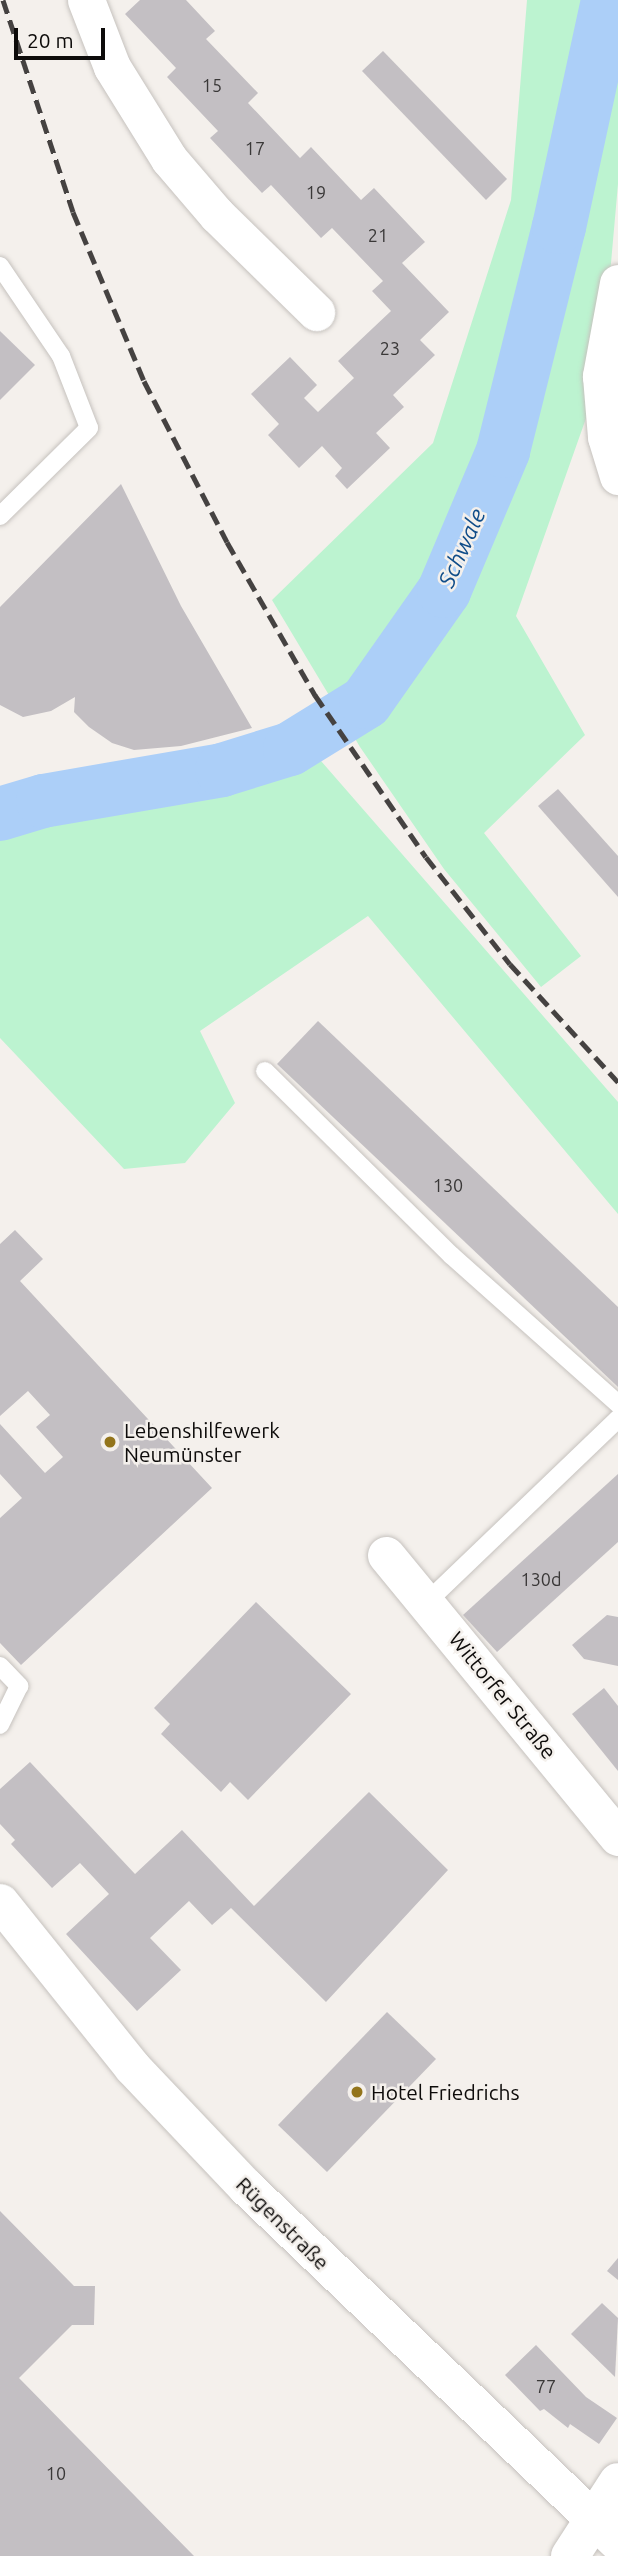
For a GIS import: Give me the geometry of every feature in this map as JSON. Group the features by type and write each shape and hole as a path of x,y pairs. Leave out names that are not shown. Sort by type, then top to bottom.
{"street":[{"path":"86,0 112,67 169,159 253,252 316,312"},
{"path":"618,283 601,376 606,437 618,476"},
{"name":"Wittorfer Straße","path":"386,1555 618,1837"},
{"name":"Rügenstraße","path":"0,1902 132,2067 246,2187 606,2531"},
{"path":"570,2556 606,2531 618,2482"}],"lane":[{"path":"0,266 61,356 89,428 0,516"},
{"path":"265,1071 451,1255 618,1404"},
{"path":"427,1602 618,1419"},
{"path":"0,1665 19,1686 0,1725"}],"green space":[{"path":"527,0 618,0 618,184 601,376 516,616 585,735 484,833 581,956 541,987 444,869 360,747 272,600 433,443 511,200"},
{"path":"301,738 618,1102 618,1214 368,916 200,1031 235,1103 185,1163 124,1169 0,1038 0,793"}],"building":[{"path":"140,0 186,0 215,31 206,39 258,93 248,103 300,158 311,147 361,200 374,188 425,242 402,263 449,312 420,340 435,355 393,395 404,407 376,433 390,448 347,489 335,476 342,468 322,446 299,468 268,435 279,424 251,394 290,357 317,385 304,398 318,412 354,378 338,361 391,311 372,291 383,281 332,228 321,238 271,185 262,193 210,138 218,131 167,77 176,68 125,14"},
{"path":"383,51 507,179 486,200 362,71"},
{"path":"0,331 35,365 0,400"},
{"path":"121,484 181,606 252,728 181,746 134,750 112,743 89,727 74,712 75,697 51,711 23,717 0,705 0,607"},
{"path":"558,789 618,856 618,897 538,806"},
{"path":"318,1021 618,1307 618,1387 277,1064"},
{"name":"Lebenshilfewerk Neumünster","path":"15,1230 43,1259 20,1281 212,1488 21,1665 0,1643 0,1518 22,1498 0,1474 0,1424 45,1473 63,1457 36,1427 50,1415 28,1391 0,1416 0,1244"},
{"path":"618,1474 618,1542 497,1652 463,1615"},
{"path":"256,1602 351,1694 248,1800 230,1782 221,1792 161,1734 170,1724 154,1708"},
{"path":"607,1615 618,1617 618,1666 584,1659 572,1645"},
{"path":"604,1688 618,1706 618,1771 572,1714"},
{"path":"30,1762 135,1874 182,1830 254,1906 369,1792 448,1870 326,2002 231,1908 212,1925 189,1901 150,1938 181,1970 137,2011 66,1934 109,1894 80,1863 52,1888 11,1844 15,1840 0,1824 0,1789"},
{"name":"Hotel Friedrichs","path":"387,2012 436,2059 327,2172 278,2125"},
{"path":"0,2211 74,2286 95,2286 94,2325 72,2325 19,2378 194,2556 0,2556"},
{"path":"618,2258 618,2280 607,2271"},
{"path":"602,2303 618,2318 615,2377 571,2334"},
{"path":"536,2345 586,2397 617,2418 599,2444 570,2424 568,2428 544,2409 540,2411 505,2375"}],"waterway":[{"name":"Schwale","path":"0,814 43,801 222,770 290,749 366,702 444,591 503,451 559,227 608,0"}],"railway":[{"path":"3,0 73,212 144,381 227,542 315,695 426,857 510,964 618,1082"}],"place":[{"name":"Lebenshilfewerk Neumünster","path":"110,1442"},
{"name":"Hotel Friedrichs","path":"357,2092"}]}
